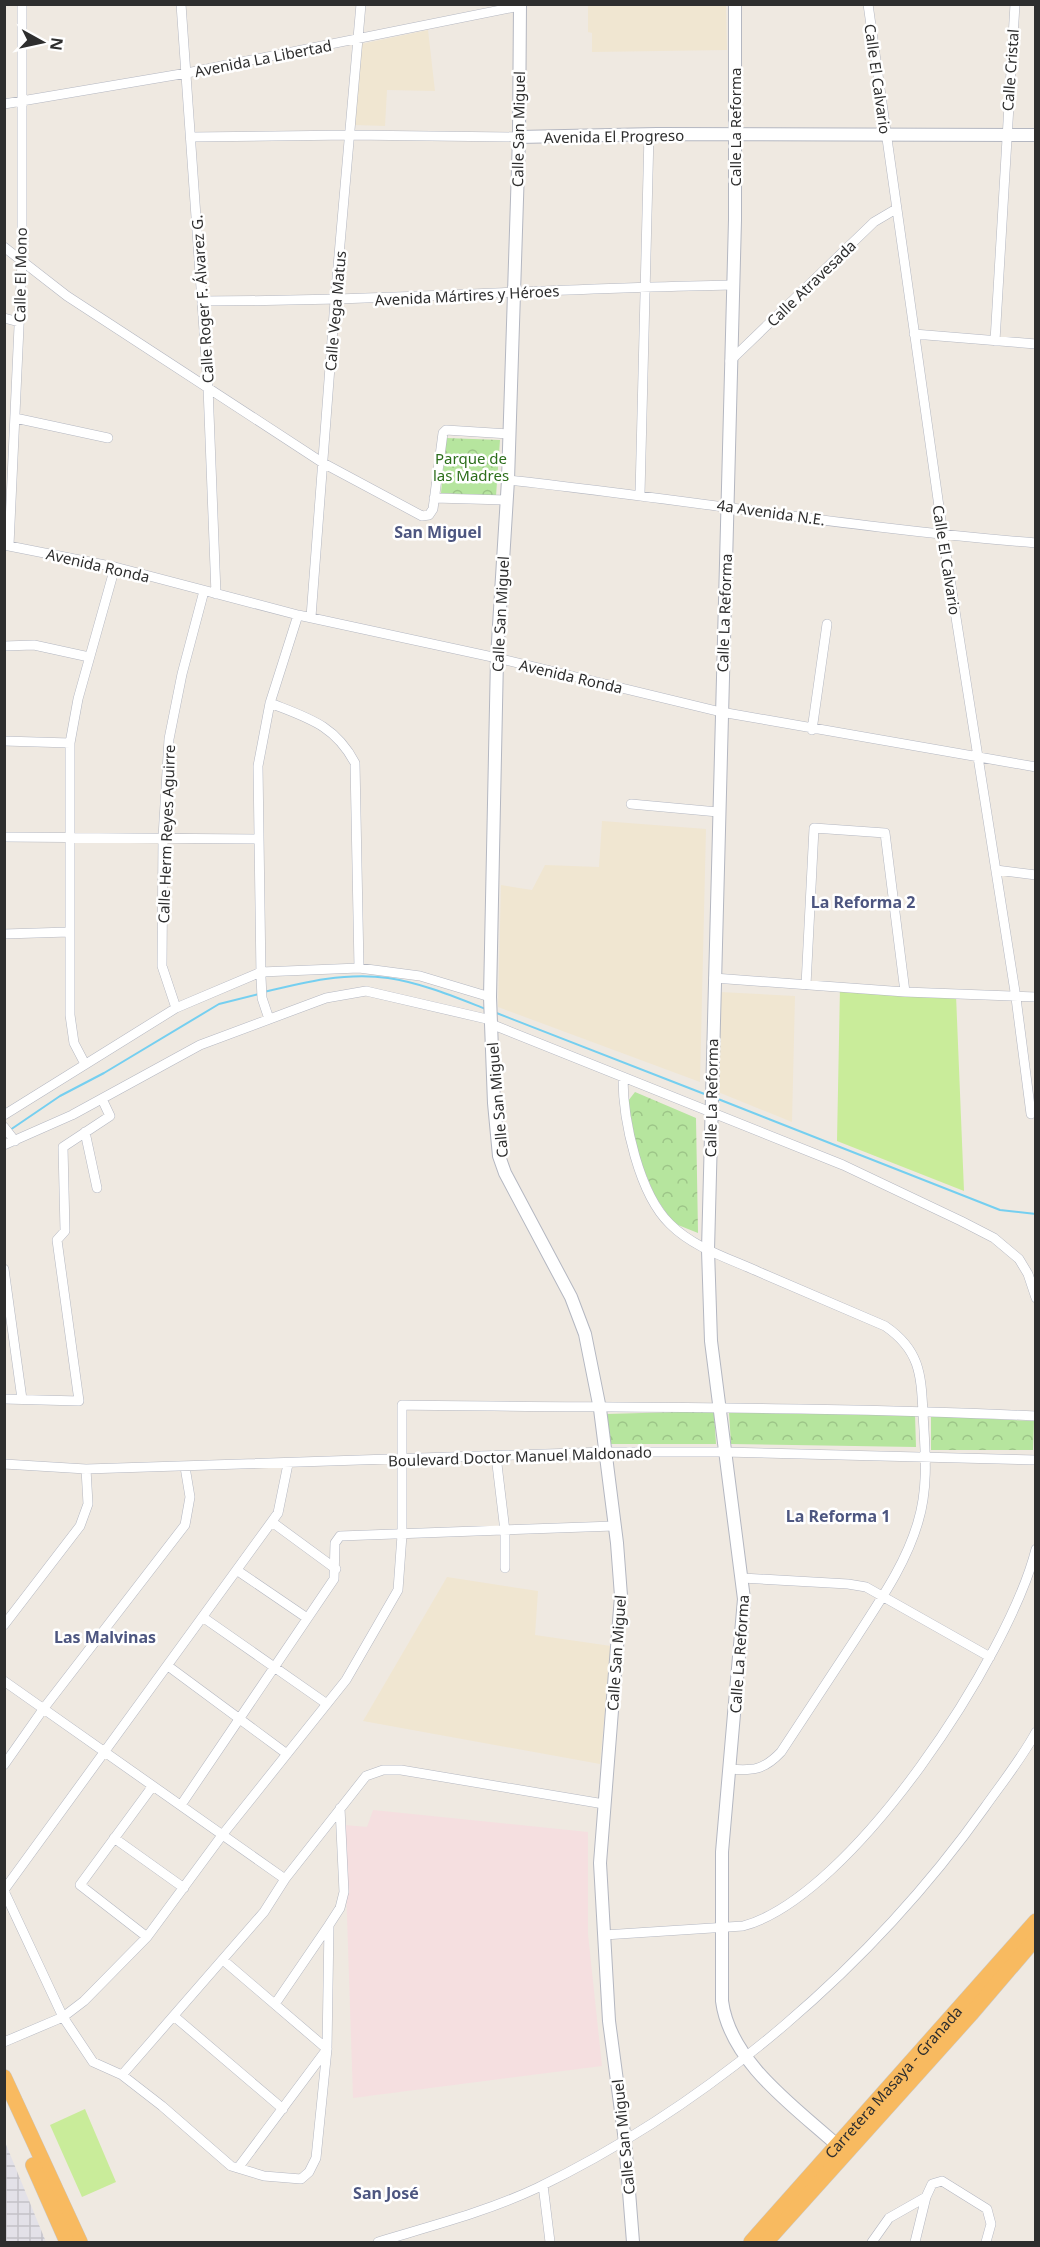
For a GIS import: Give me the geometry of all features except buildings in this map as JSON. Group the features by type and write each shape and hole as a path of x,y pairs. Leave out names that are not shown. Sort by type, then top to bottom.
{"highway":[{"name":"Carretera Masaya - Granada","path":"751,2242 1035,1921"},
{"name":"Carretera Masaya - Granada","path":"766,2242 971,2014 1035,1938"},
{"path":"4,2077 80,2242"},
{"path":"4,2099 67,2242"}],"street":[{"name":"Calle El Mono","path":"7,545 21,261 22,4"},
{"name":"Calle Roger F. Álvarez G.","path":"181,4 208,387 216,594"},
{"name":"Calle Vega Matus","path":"311,617 334,301 351,135 361,4"},
{"name":"Calle La Reforma","path":"735,4 728,506 708,1250 711,1341 744,1599 722,1852 724,2016 747,2056 785,2098 837,2145"},
{"name":"Calle El Calvario","path":"868,4 943,536 1016,998 1031,1078 1031,1114"},
{"name":"Calle Cristal","path":"995,341 1005,136 1015,4"},
{"name":"Avenida La Libertad","path":"4,104 187,73 520,5"},
{"name":"Calle San Miguel","path":"520,5 519,137 508,480 497,658 491,1020 499,1156 577,1309 585,1334 600,1409 614,1526 621,1596 600,1863 609,2021 624,2141 633,2242"},
{"name":"Avenida El Progreso","path":"192,137 351,135 519,137 649,134 1035,135"},
{"path":"640,494 649,134"},
{"name":"Calle Atravesada","path":"730,361 874,222 896,209"},
{"path":"4,247 67,296 323,463 422,516 429,515 434,498 443,433 446,430 509,434"},
{"name":"Avenida Mártires y Héroes","path":"202,301 334,301 732,285"},
{"path":"4,318 19,322"},
{"path":"914,334 1035,344"},
{"path":"15,418 108,438"},
{"name":"4a Avenida N.E.","path":"508,480 640,494 943,536 1035,543"},
{"path":"434,498 506,500"},
{"name":"Avenida Ronda","path":"7,545 115,567 298,615 497,658 721,712 813,730 1035,767"},
{"path":"85,1064 74,1043 70,1015 70,743 89,657 115,567"},
{"name":"Calle Herm Reyes Aguirre","path":"176,1008 162,966 163,837 169,739 182,674 204,591"},
{"path":"268,1017 262,998 261,975 257,838 258,766 270,703 298,615"},
{"path":"813,730 827,624"},
{"path":"4,646 39,645 89,657"},
{"path":"270,703 314,721 331,731 345,745 356,763 359,968"},
{"path":"4,741 70,743"},
{"path":"631,804 718,812"},
{"path":"806,985 814,828 885,833 905,992"},
{"path":"4,837 257,838"},
{"path":"996,870 1035,875"},
{"path":"4,934 69,932"},
{"path":"4,1115 176,1008 261,975 359,968 420,976 490,998"},
{"path":"714,978 905,992 1035,997"},
{"path":"4,1145 13,1138 102,1099 200,1045 268,1017 326,998 366,990 491,1020 623,1078 843,1165 994,1238 1019,1259 1028,1274 1035,1298"},
{"path":"623,1078 628,1134 634,1156 656,1203 669,1223 689,1240 708,1250 885,1326 897,1334 909,1349 920,1371 927,1457 918,1522 906,1553 884,1595 781,1752 758,1770 730,1769"},
{"path":"4,1399 78,1401 57,1240 65,1230 63,1147 110,1116 102,1099"},
{"path":"5,1127 13,1138"},
{"path":"85,1132 97,1188"},
{"path":"4,1269 22,1400"},
{"path":"4,2042 63,2017 84,2001 147,1937 223,1834 346,1680 398,1590 402,1535 400,1460 402,1405 600,1409 719,1407 923,1411 1035,1416"},
{"name":"Boulevard Doctor Manuel Maldonado","path":"4,1464 86,1469 605,1452 724,1452 1035,1460"},
{"path":"496,1456 505,1531 505,1568"},
{"path":"288,1464 282,1503 272,1522 4,1891 63,2017 93,2062 122,2075 162,2106 231,2166 264,2176 301,2179 309,2172 316,2158 327,2049 330,1925"},
{"path":"4,1765 44,1708 185,1525 190,1497 185,1467"},
{"path":"4,1625 80,1526 88,1504 86,1469"},
{"path":"272,1522 336,1569"},
{"path":"181,1805 334,1579 335,1543 340,1536 614,1526"},
{"path":"604,1935 722,1929 763,1921 787,1908 827,1876 877,1822 916,1772 990,1657 1020,1595 1035,1549"},
{"path":"238,1570 308,1618"},
{"path":"742,1578 848,1584 884,1595 990,1657"},
{"path":"204,1618 327,1704"},
{"path":"168,1666 287,1754"},
{"path":"4,1681 285,1879"},
{"path":"378,2242 464,2216 543,2185 624,2141 747,2056 859,1958 918,1892 967,1833 1035,1732"},
{"path":"122,2075 175,2017 264,1912 285,1879 366,1776 383,1770 401,1770 604,1804"},
{"path":"147,1937 80,1885 152,1787"},
{"path":"275,2004 340,1908 344,1892 340,1808"},
{"path":"114,1838 184,1888"},
{"path":"223,1960 327,2049"},
{"path":"175,2017 283,2109"},
{"path":"238,2168 327,2049"},
{"path":"915,2242 926,2198 932,2184 942,2181 987,2209 991,2224 986,2242"},
{"path":"543,2185 550,2242"},
{"path":"872,2242 889,2218 926,2198"}],"shaded area":[{"path":"588,5 726,5 727,50 592,52 592,33 588,32"},
{"path":"428,30 435,91 387,90 385,126 355,125 361,44"},
{"path":"602,821 706,829 700,1082 498,1007 501,885 532,890 545,865 599,867"},
{"path":"720,992 795,996 792,1122 718,1092"},
{"path":"447,1577 538,1591 535,1635 611,1646 600,1764 363,1721"},
{"path":"373,1810 588,1832 588,1934 602,2066 353,2098 344,1825 367,1827"},
{"path":"5,2142 46,2242 5,2242"}],"green space":[{"name":"Parque de las Madres","path":"446,438 500,440 496,496 441,493"},
{"path":"840,987 956,995 964,1191 837,1141"},
{"path":"635,1092 696,1118 698,1233 673,1223 655,1196 638,1156 628,1101"},
{"path":"714,1411 716,1444 606,1444 606,1414"},
{"path":"729,1412 915,1414 916,1447 731,1444"},
{"path":"931,1416 1034,1421 1033,1450 931,1450"},
{"path":"85,2109 116,2182 82,2197 50,2125"}],"waterway":[{"path":"264,992 326,979 372,976 413,983 486,1009"},
{"path":"10,1130 60,1096 104,1073 219,1004 259,994"},
{"path":"494,1012 707,1095"},
{"path":"718,1099 1000,1210 1036,1214"}],"district":[{"name":"San Miguel","path":"438,532"},
{"name":"La Reforma 2","path":"863,902"},
{"name":"La Reforma 1","path":"838,1516"},
{"name":"Las Malvinas","path":"105,1637"},
{"name":"San José","path":"386,2193"}]}
